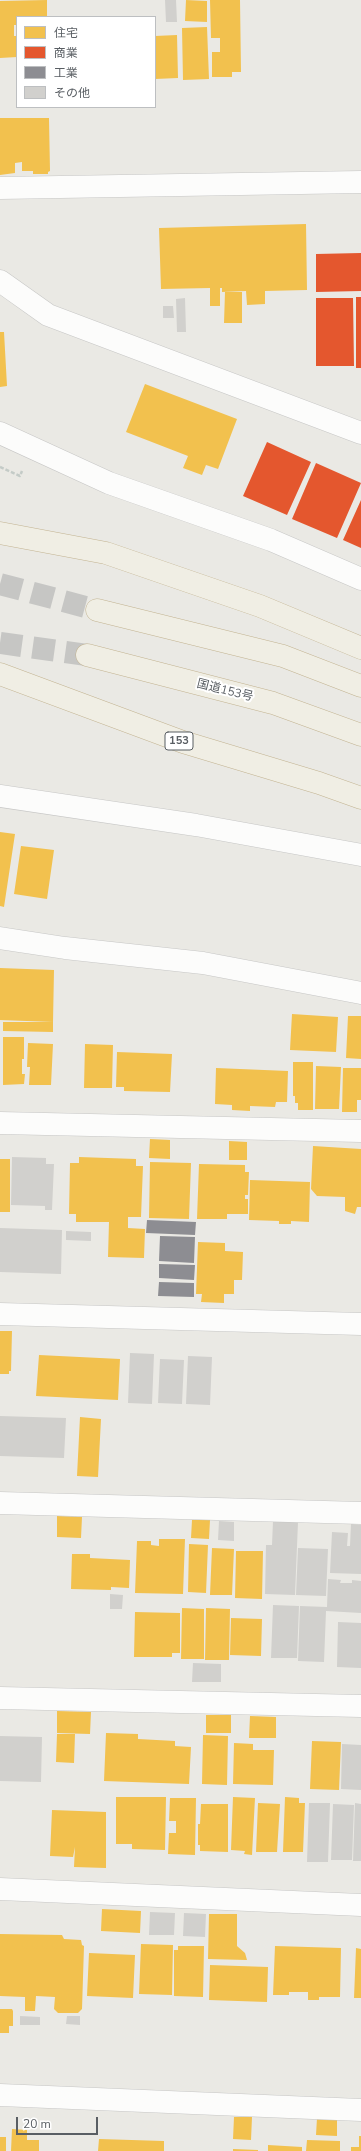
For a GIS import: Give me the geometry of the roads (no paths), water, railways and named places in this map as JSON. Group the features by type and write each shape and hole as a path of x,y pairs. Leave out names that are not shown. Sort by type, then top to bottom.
{"highway":[{"path":"0,533 106,553 260,606 361,648"},
{"path":"97,610 283,656 361,686"},
{"name":"国道153号","path":"87,655 273,704 361,735"},
{"name":"153","path":"0,674 182,742 319,783 361,798"}],"street":[{"path":"0,188 361,182"},
{"path":"0,281 48,315 361,433"},
{"path":"0,433 109,483 271,540 361,579"},
{"path":"0,796 196,825 361,855"},
{"path":"0,938 66,948 203,963 361,993"},
{"path":"0,1123 361,1131"},
{"path":"0,1314 361,1324"},
{"path":"0,1503 361,1513"},
{"path":"0,1698 361,1706"},
{"path":"0,1889 361,1905"},
{"path":"0,2095 361,2110"}],"tunnel":[{"path":"0,584 97,610"},
{"path":"0,643 87,655"}]}
